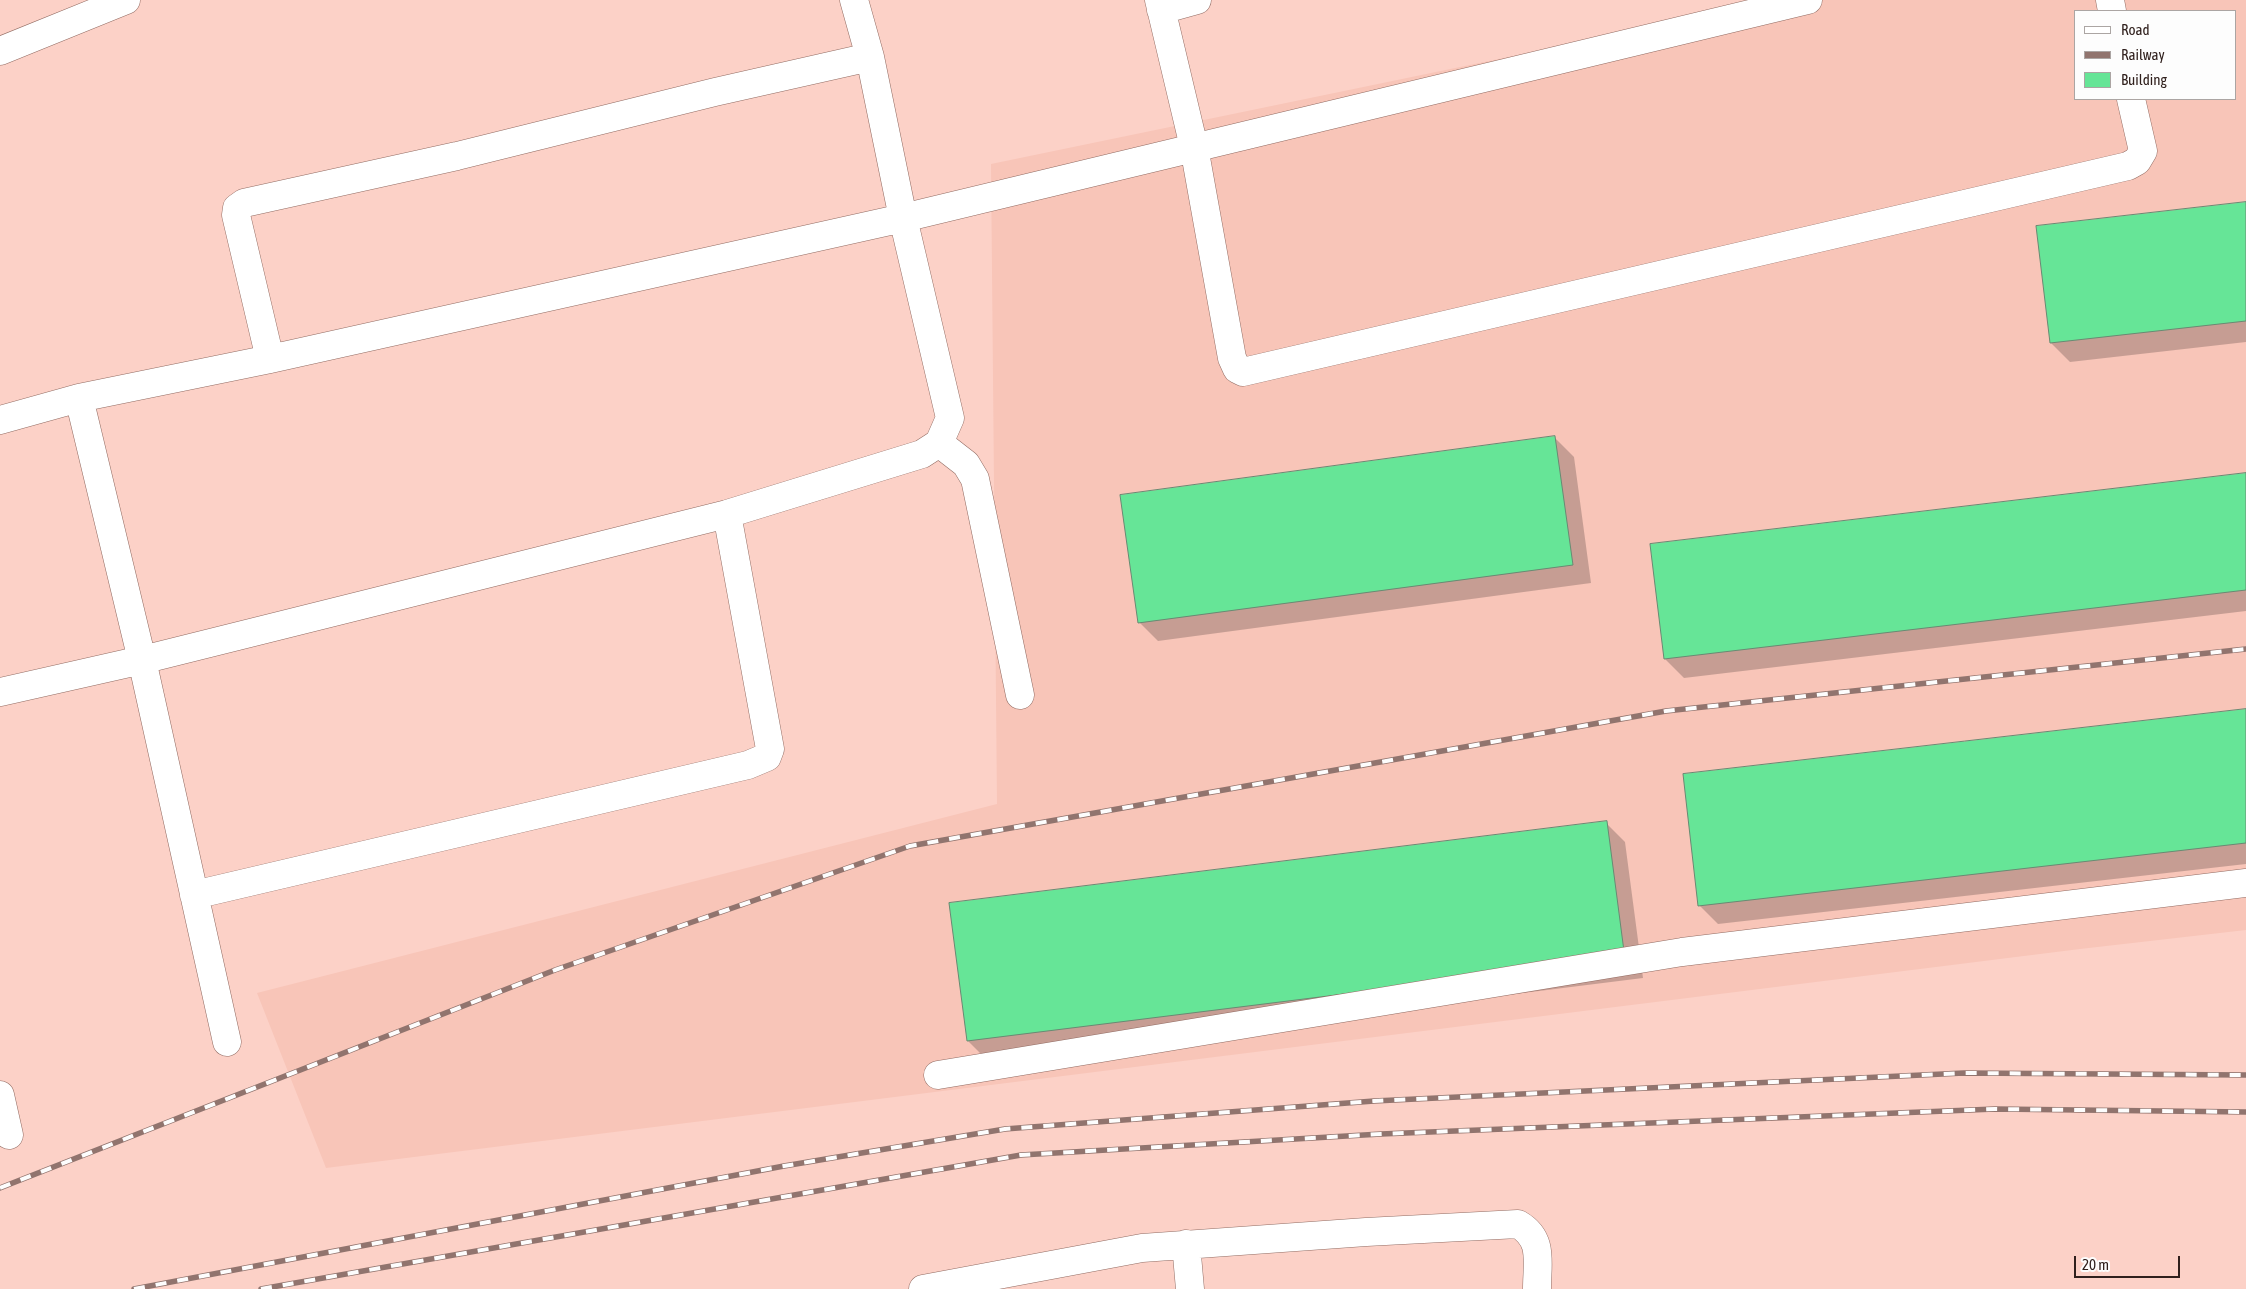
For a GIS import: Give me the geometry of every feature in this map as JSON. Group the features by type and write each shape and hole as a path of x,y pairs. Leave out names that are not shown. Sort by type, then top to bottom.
{"street":[{"path":"0,692 142,660 727,514 922,454 939,443 950,418 903,218 870,56 854,0"},
{"path":"1197,0 1160,5 1194,147 1232,358 1237,369 1243,372 2128,166 2137,160 2143,151 2131,100"},
{"path":"0,420 79,398 270,359 903,218 1804,0"},
{"path":"0,51 110,3"},
{"path":"270,359 236,215 237,208 244,203 457,156 870,56"},
{"path":"79,398 142,660 227,1042"},
{"path":"939,443 966,464 975,479 1020,696"},
{"path":"194,895 748,765 767,757 770,749 727,514"},
{"path":"938,1074 1682,952 2246,883"},
{"path":"0,1095 9,1135"},
{"path":"923,1289 1142,1248 1518,1224 1529,1230 1537,1242 1537,1289"},
{"path":"1186,1244 1190,1289"}],"shaded area":[{"path":"1784,0 2246,0 2246,930 2080,949 326,1168 257,993 997,804 991,164"}],"building":[{"path":"2246,202 2246,321 2050,343 2036,226"},
{"path":"1555,436 1573,565 1138,623 1120,495"},
{"path":"2246,473 2246,590 1664,659 1650,544"},
{"path":"2246,709 2246,843 1698,906 1683,774"},
{"path":"1607,821 1625,959 967,1041 949,903"}],"railway":[{"path":"0,1188 555,970 910,846 1666,711 2246,649"},
{"path":"134,1289 784,1166 1005,1129 1374,1101 1964,1073 2246,1075"},
{"path":"261,1289 1021,1155 1381,1134 1995,1109 2246,1112"}]}
